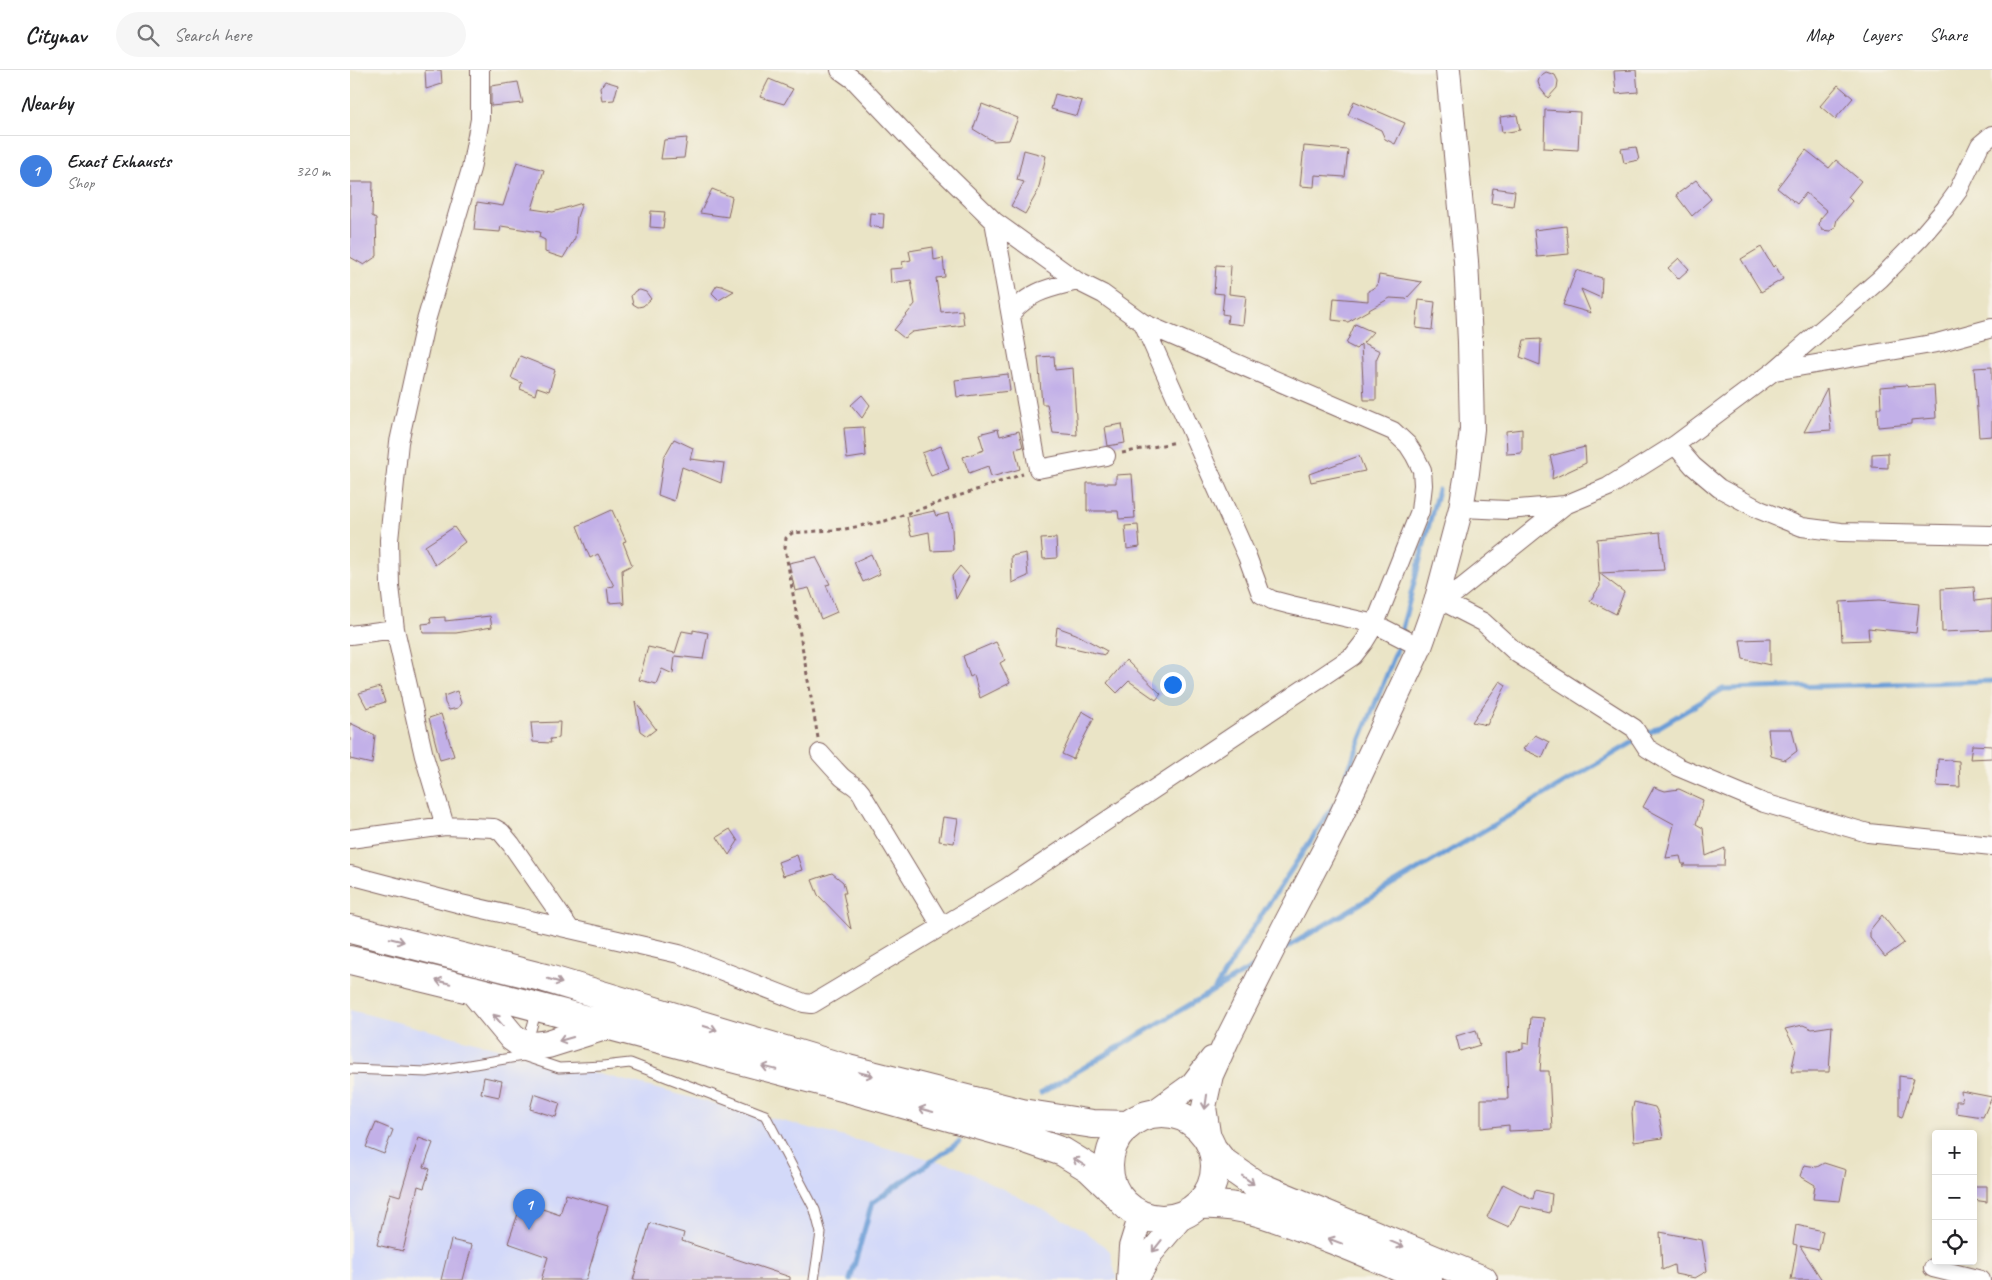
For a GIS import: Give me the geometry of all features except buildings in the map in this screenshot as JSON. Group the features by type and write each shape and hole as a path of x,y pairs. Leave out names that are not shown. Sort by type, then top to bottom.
{"highway":[{"path":"350,928 546,978 848,1069 993,1106 1022,1113 1093,1124 1128,1125"},
{"path":"350,960 473,990 846,1088 1017,1136 1063,1152 1089,1168 1126,1206 1141,1215 1162,1220 1212,1204 1246,1209 1279,1219 1368,1253 1428,1280"},
{"path":"473,990 524,1051 605,1026"},
{"path":"1116,1194 1110,1176 1109,1157 1119,1134 1140,1117 1153,1113 1170,1113 1186,1118 1199,1128 1222,1161 1256,1186 1483,1280"},
{"path":"1191,1210 1209,1193 1214,1178 1216,1163 1211,1144"}],"street":[{"path":"445,826 424,756 395,629 390,586 388,540 399,442 426,324 471,169 480,119 480,70"},
{"path":"350,875 461,904 679,954 804,1003 812,1004 1006,888 1354,656 1375,624 1420,511 1423,485 1422,470 1408,445 1393,431 1143,323 1102,294 1077,281 994,221 914,143 854,80 841,70"},
{"path":"1211,1144 1204,1107 1211,1075 1333,833 1440,602 1461,508 1472,429 1470,342 1466,260 1448,70"},
{"path":"1440,602 1565,505 1608,487 1675,445 1774,371 1880,279 1921,237 1958,191 1980,145 1992,135"},
{"path":"994,221 1038,469 1106,456"},
{"path":"1010,313 1024,299 1042,290 1077,281"},
{"path":"1143,323 1247,556 1261,594 1272,600 1375,624 1420,647"},
{"path":"1774,371 1937,343 1992,328"},
{"path":"1675,445 1692,466 1719,488 1760,510 1802,527 1842,532 1992,535"},
{"path":"1461,508 1507,510 1565,505"},
{"path":"1440,602 1483,622 1518,654 1634,728 1647,748 1678,768 1764,803 1868,833 1992,846"},
{"path":"350,635 395,629"},
{"path":"820,753 843,778 861,791 942,926"},
{"path":"350,839 445,826 494,828 501,832 511,844 570,929"},
{"path":"1153,1113 1192,1085 1227,1040"},
{"path":"1136,1280 1151,1253 1191,1210"},
{"path":"1128,1280 1131,1247 1141,1215"},
{"path":"1934,1268 1981,1280"}],"lane":[{"path":"524,1051 538,1008"},
{"path":"350,1070 427,1072 524,1051 560,1068 630,1063 765,1115 815,1210 821,1233 814,1280"}],"path":[{"path":"1106,456 1195,438"},
{"path":"820,753 785,548 786,538 792,533 845,529 885,521 1038,469"}],"shaded area":[{"path":"350,1010 957,1166 1084,1230 1110,1251 1117,1280 350,1280"}],"waterway":[{"path":"1344,781 1396,652 1438,490"},
{"path":"1282,950 1723,689 1992,681"},
{"path":"1215,989 1334,805"},
{"path":"1041,1093 1255,966"},
{"path":"850,1280 872,1203 959,1142"}],"place":[{"name":"Exact Exhausts","path":"529,1230"}]}
